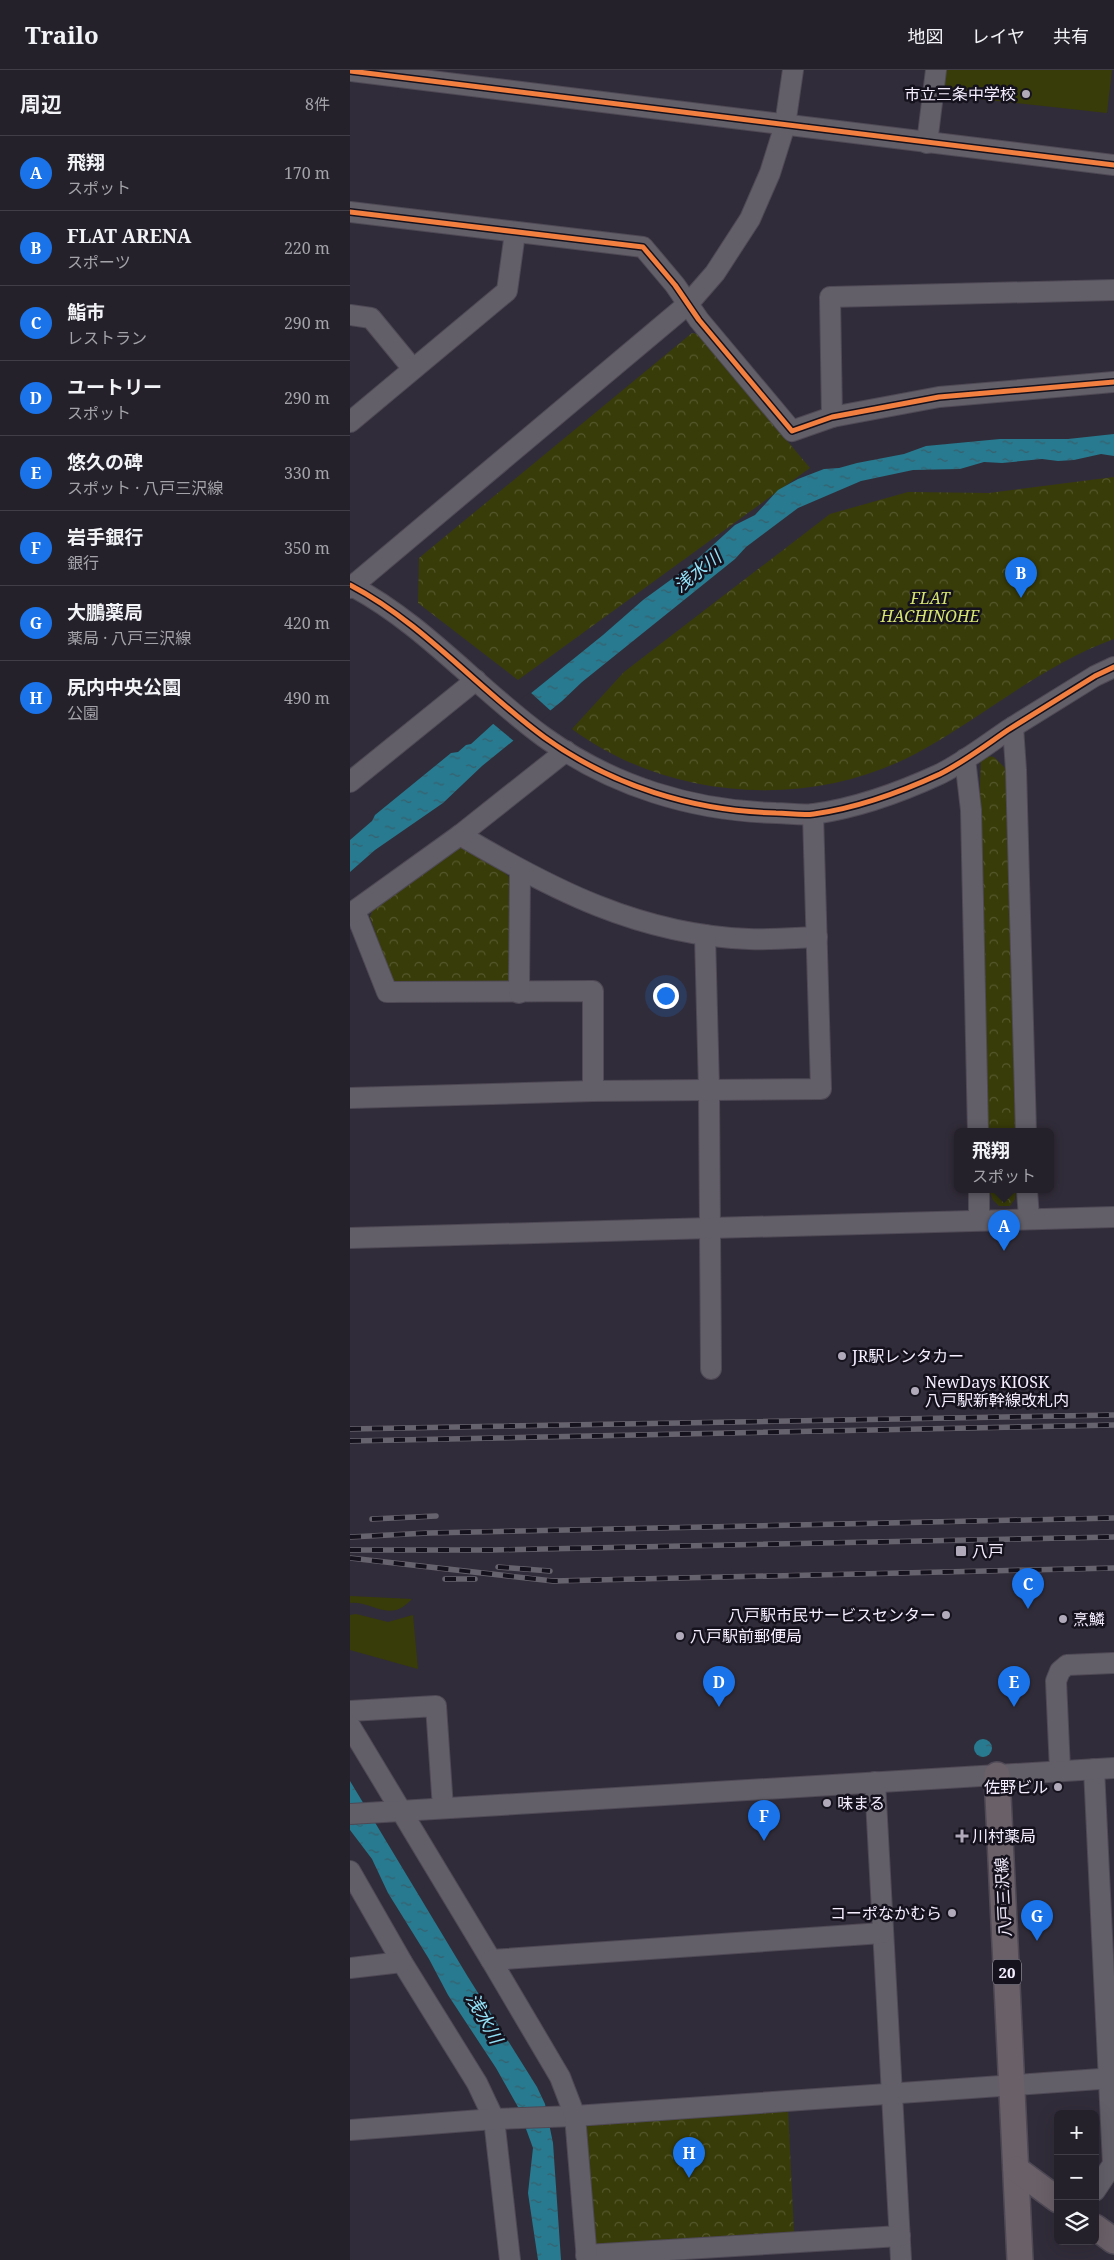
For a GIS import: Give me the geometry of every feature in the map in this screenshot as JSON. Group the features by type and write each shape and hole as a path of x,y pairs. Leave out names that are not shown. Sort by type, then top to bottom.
{"main road":[{"name":"八戸三沢線","path":"997,1775 1020,2260"},
{"path":"1016,2169 1054,2197"},
{"path":"1099,2230 1114,2240"}],"street":[{"path":"793,70 786,125 770,172 750,219 716,273 688,304 351,587 382,604 544,737 589,765 628,783 668,797 724,809 813,814 853,806 902,790 941,773 1094,676 1114,667"},
{"path":"927,143 936,70"},
{"path":"350,71 1114,166"},
{"path":"350,212 643,247 699,320 792,431 832,417 939,397 1114,382"},
{"path":"350,422 507,291 515,233"},
{"path":"832,417 830,297 1114,290"},
{"path":"350,315 371,318 413,370"},
{"path":"350,782 476,680"},
{"path":"1013,727 1016,770 1026,1128"},
{"path":"566,750 460,835 352,912 387,992 519,993 593,991 593,1091"},
{"path":"965,759 971,810 978,1128"},
{"path":"350,1098 593,1091 821,1089 813,814"},
{"path":"460,835 520,870 597,906 656,926 705,935 749,939 817,937"},
{"path":"519,993 520,870"},
{"path":"705,935 709,1089 711,1369"},
{"path":"979,1193 979,1219"},
{"path":"1028,1193 1029,1218"},
{"path":"350,1238 979,1219 1114,1217"},
{"path":"1060,1770 1056,1681 1060,1671 1068,1665 1114,1663"},
{"path":"350,1711 436,1706 443,1808"},
{"path":"350,1726 397,1812 491,1960 560,2077 575,2116 587,2257 900,2236"},
{"path":"350,1814 1114,1768"},
{"path":"1094,1769 1112,2079 1113,2164 1099,2185"},
{"path":"876,1782 882,1933 901,2260"},
{"path":"350,1871 402,1962 499,2119 510,2260"},
{"path":"491,1960 882,1933"},
{"path":"350,1968 402,1962"},
{"path":"350,2130 1112,2079"}],"green space":[{"path":"945,70 1112,70 1107,113 942,95"},
{"path":"692,333 697,334 810,468 518,680 418,603 419,558"},
{"name":"FLAT HACHINOHE","path":"1114,477 1114,639 1088,650 1037,677 917,753 876,771 832,783 787,789 741,789 696,783 652,771 610,753 572,729 624,672 830,514 908,492 989,493"},
{"path":"987,756 994,757 1006,769 1016,1128 986,1128 981,760"},
{"path":"460,847 475,852 489,861 514,882 514,980 507,986 396,983 391,977 370,917 373,909"},
{"path":"990,1193 1016,1193 1015,1199 1010,1206 999,1206 993,1200"},
{"path":"350,1596 412,1599 404,1606 389,1611 359,1603 350,1603"},
{"path":"356,1614 388,1622 413,1615 418,1669 350,1650 350,1615"},
{"path":"788,2108 794,2234 592,2248 583,2122"}],"water":[{"name":"浅水川","path":"1114,434 1114,456 1101,454 1074,460 1042,459 1002,463 984,462 960,469 913,470 861,481 798,508 746,547 735,559 582,682 562,701 482,766 443,803 375,850 350,872 350,840 372,821 375,815 451,753 458,752 466,745 471,744 643,600 691,565 735,525 755,515 778,490 798,479 824,469 839,468 904,454 926,446 1000,439 1068,439"},
{"path":"983,1739 989,1742 992,1748 989,1754 983,1757 977,1754 974,1748 977,1742"},
{"name":"浅水川","path":"350,1781 468,1977 537,2087 545,2104 553,2143 561,2260 538,2260 528,2193 533,2148 518,2107 496,2068 448,1995 429,1959 388,1893 372,1859 350,1830"}],"pier":[{"path":"530,692 552,712 515,742 491,722"}],"railway":[{"path":"350,1429 1114,1415"},
{"path":"350,1441 1114,1425"},
{"path":"372,1519 436,1516"},
{"path":"350,1537 428,1533 1114,1518"},
{"path":"350,1550 492,1550 1114,1537"},
{"path":"350,1558 553,1581 1114,1568"},
{"path":"498,1567 550,1571"},
{"path":"445,1579 475,1579"}],"cycle path":[{"path":"350,71 1114,165"},
{"path":"350,212 643,247 675,285 699,320 792,431 832,417 939,397 1114,382"},
{"path":"350,585 377,600 402,618 520,718 570,754 597,769 654,793 714,807 745,811 800,815 814,814 862,803 910,787 958,764 1008,730 1095,676 1114,667"}],"place":[{"name":"市立三条中学校","path":"1026,94"},
{"name":"FLAT ARENA","path":"1021,598"},
{"name":"飛翔","path":"1004,1251"},
{"name":"JR駅レンタカー","path":"842,1356"},
{"name":"NewDays KIOSK 八戸駅新幹線改札内","path":"915,1391"},
{"name":"八戸","path":"961,1551"},
{"name":"鮨市","path":"1028,1609"},
{"name":"八戸駅市民サービスセンター","path":"946,1615"},
{"name":"烹鱗","path":"1063,1619"},
{"name":"八戸駅前郵便局","path":"680,1636"},
{"name":"ユートリー","path":"719,1707"},
{"name":"悠久の碑","path":"1014,1707"},
{"name":"佐野ビル","path":"1058,1787"},
{"name":"味まる","path":"827,1803"},
{"name":"川村薬局","path":"962,1836"},
{"name":"岩手銀行","path":"764,1841"},
{"name":"コーポなかむら","path":"952,1913"},
{"name":"大鵬薬局","path":"1037,1941"},
{"name":"尻内中央公園","path":"689,2178"}]}
